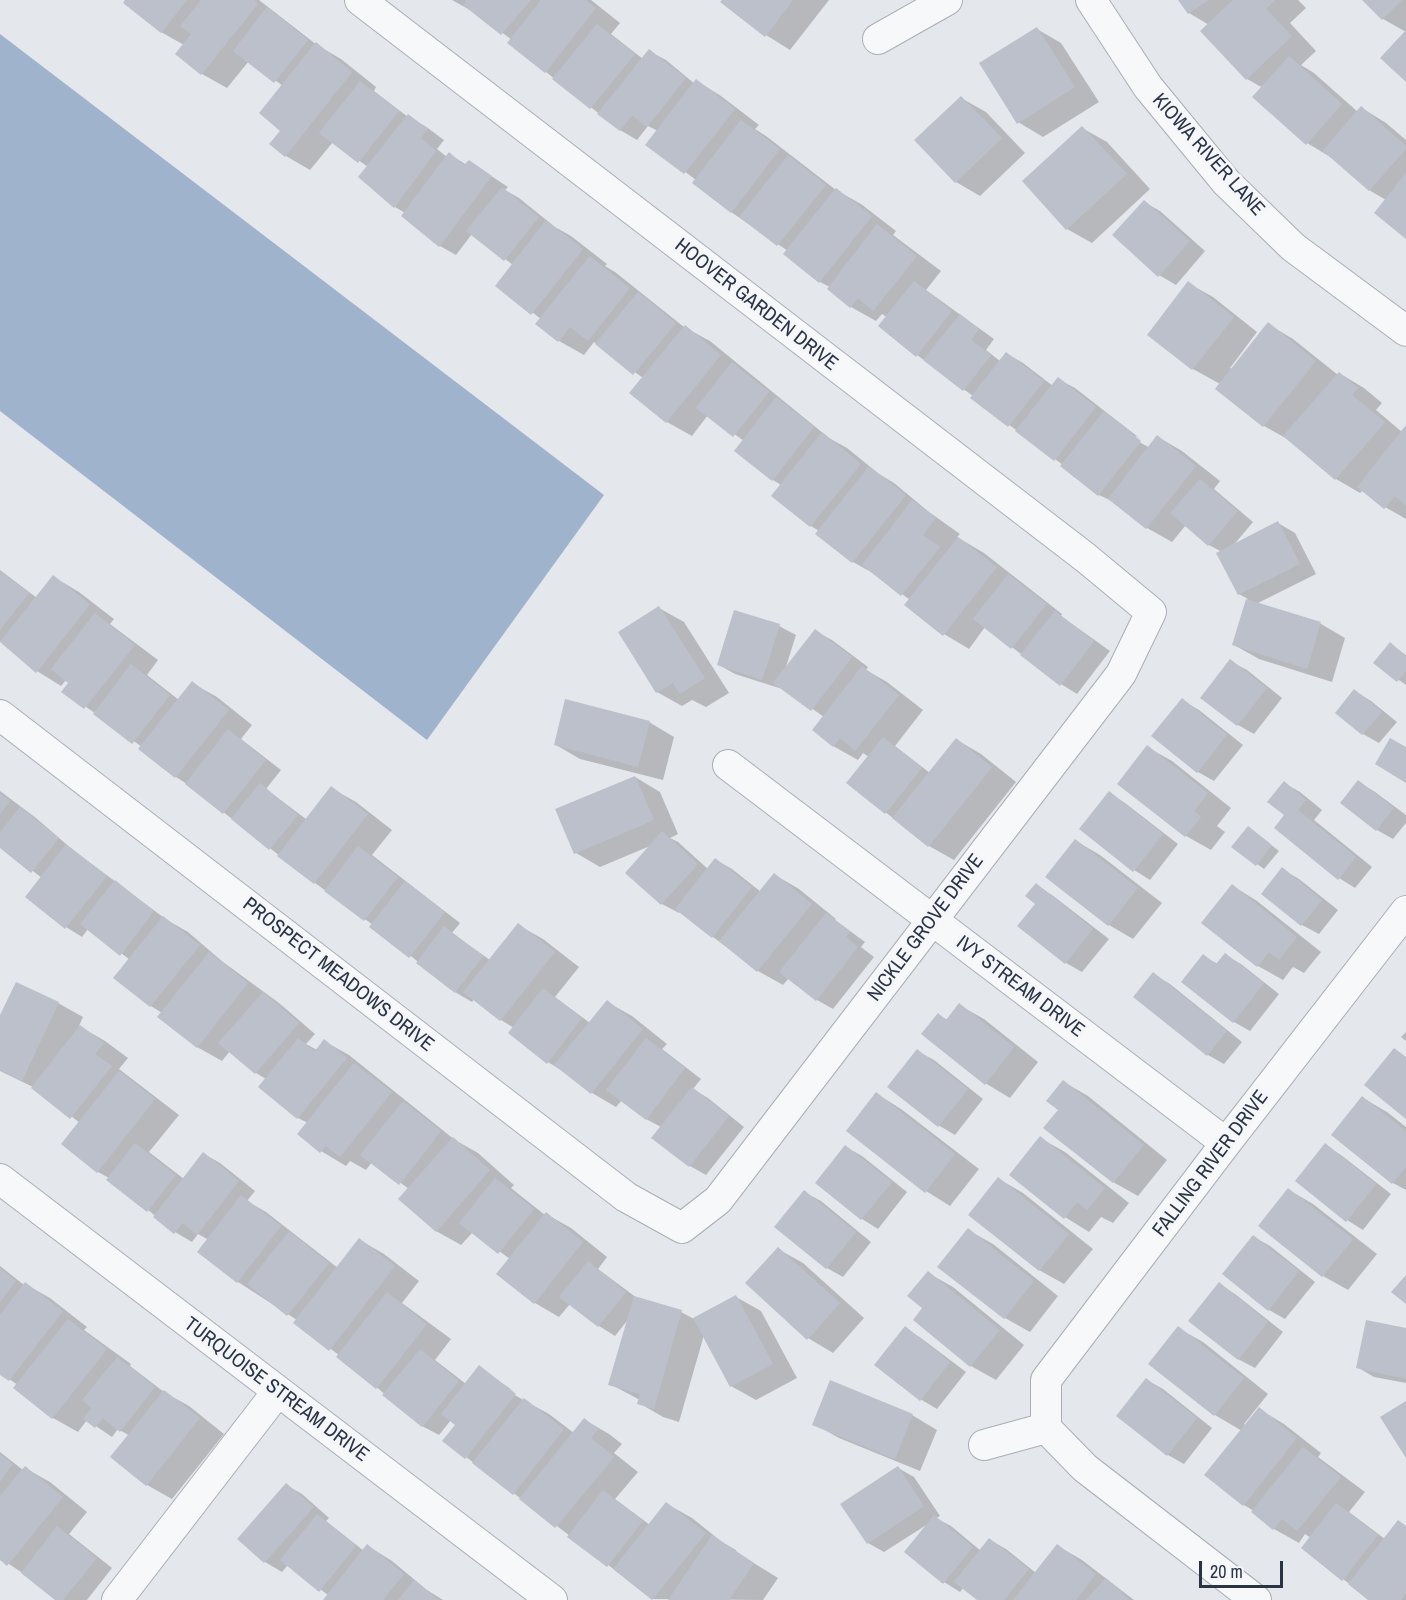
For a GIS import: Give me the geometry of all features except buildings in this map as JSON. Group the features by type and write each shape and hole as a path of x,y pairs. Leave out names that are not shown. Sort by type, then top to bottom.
{"street":[{"name":"HOOVER GARDEN DRIVE","path":"360,0 1086,558 1151,612"},
{"path":"878,39 947,0"},
{"name":"KIOWA RIVER LANE","path":"1091,0 1148,87 1226,182 1293,247 1406,332"},
{"name":"NICKLE GROVE DRIVE","path":"682,1228 718,1200 1121,674 1151,612"},
{"name":"PROSPECT MEADOWS DRIVE","path":"0,715 617,1190 682,1228"},
{"name":"IVY STREAM DRIVE","path":"728,765 1226,1143"},
{"name":"FALLING RIVER DRIVE","path":"1046,1428 1047,1380 1226,1143 1406,911"},
{"name":"TURQUOISE STREAM DRIVE","path":"0,1179 552,1600"},
{"path":"117,1600 278,1391"},
{"path":"984,1445 1046,1428 1085,1468 1256,1600"}],"water":[{"path":"0,34 604,495 427,740 0,411"}]}
